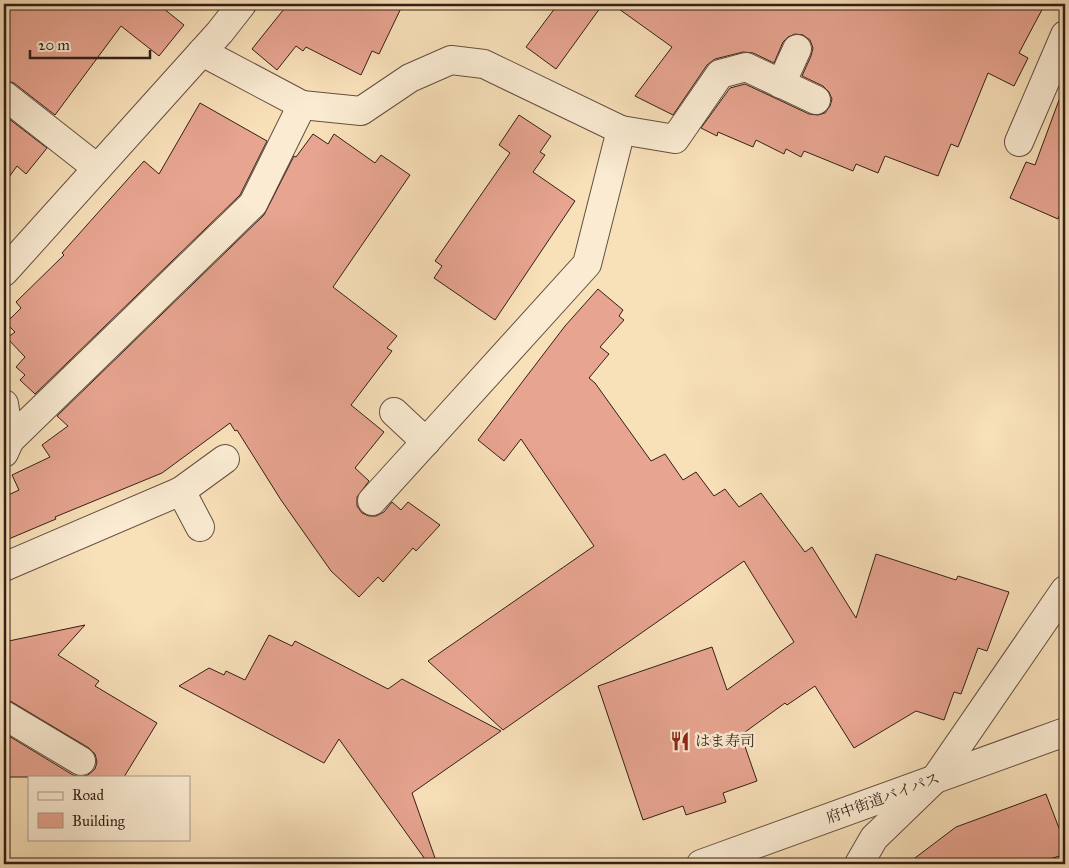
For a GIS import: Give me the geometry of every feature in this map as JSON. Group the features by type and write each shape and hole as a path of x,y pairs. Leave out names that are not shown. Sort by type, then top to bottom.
{"street":[{"path":"4,272 202,52 242,4"},
{"path":"1019,142 1058,70 1065,35"},
{"path":"781,84 797,49"},
{"path":"202,52 302,105 361,111 410,78 451,60 484,64 621,130 675,139 720,74 746,67 816,100"},
{"path":"4,95 97,168"},
{"path":"7,446 253,204 302,105"},
{"path":"372,501 587,264 621,130"},
{"path":"4,404 7,446"},
{"path":"394,412 426,442"},
{"path":"4,568 181,491 226,459"},
{"path":"181,491 200,527"},
{"path":"859,864 874,838 935,779 1065,590"},
{"path":"4,715 81,760"},
{"name":"府中街道バイパス","path":"701,864 1065,732"}],"building":[{"path":"4,4 158,4 184,25 159,56 121,26 55,115 14,83 4,80"},
{"path":"288,4 403,4 379,54 372,51 361,75 306,47 303,51 296,46 277,70 252,49"},
{"path":"558,4 603,4 556,69 526,47"},
{"path":"612,4 1045,4 1019,53 1028,58 1014,86 988,73 958,147 951,144 938,176 885,156 878,173 856,164 853,171 804,151 801,157 786,149 784,154 756,140 753,147 718,132 717,136 701,128 730,88 745,84 809,114 818,115 825,113 832,99 829,92 823,86 802,76 813,48 810,40 803,35 795,34 788,37 783,42 774,63 753,53 743,52 715,59 707,65 673,115 635,96 672,47"},
{"path":"1062,92 1065,93 1065,202 1058,219 1010,198 1026,162 1035,165"},
{"path":"200,103 267,141 240,195 35,394 20,380 25,375 16,367 25,357 7,338 15,332 6,323 21,308 16,302 64,255 62,253 144,161 159,174"},
{"path":"4,115 47,148 26,174 17,166 4,184"},
{"path":"519,115 551,136 540,152 545,155 533,172 575,201 495,320 434,278 442,266 435,261 510,153 499,145"},
{"path":"313,134 328,144 334,134 375,163 381,155 410,175 333,287 397,336 387,348 392,351 351,405 384,432 355,468 369,481 357,497 357,506 362,513 376,516 384,512 392,502 401,510 408,502 440,525 416,551 413,548 383,582 378,577 359,597 331,571 281,500 237,430 235,431 230,423 162,473 55,517 56,519 4,541 4,497 19,490 12,475 50,457 42,445 68,426 57,416 264,215 294,156 296,157"},
{"path":"598,289 623,310 619,316 624,320 600,347 609,354 589,378 595,383 651,461 665,454 683,480 696,472 714,496 725,489 739,507 761,493 805,552 812,547 856,618 876,554 956,580 958,576 1009,592 987,651 978,648 961,694 954,692 944,720 916,711 854,748 815,686 787,705 785,703 741,735 757,781 723,793 726,802 686,815 683,806 643,820 598,686 712,647 727,690 794,642 744,561 503,730 428,661 594,546 521,439 504,461 478,440 565,326"},
{"path":"85,625 58,655 99,681 95,686 157,723 125,776 84,776 95,769 97,762 95,754 89,748 4,699 4,642"},
{"path":"269,635 292,646 295,641 388,689 402,679 501,731 412,793 435,858 427,862 339,739 324,763 179,686 209,668 224,675 226,671 245,680"},
{"path":"4,733 76,776 4,777"},
{"path":"1046,794 1065,844 1065,854 1035,864 907,864 956,827"}],"place":[{"name":"はま寿司","path":"680,741"}]}
